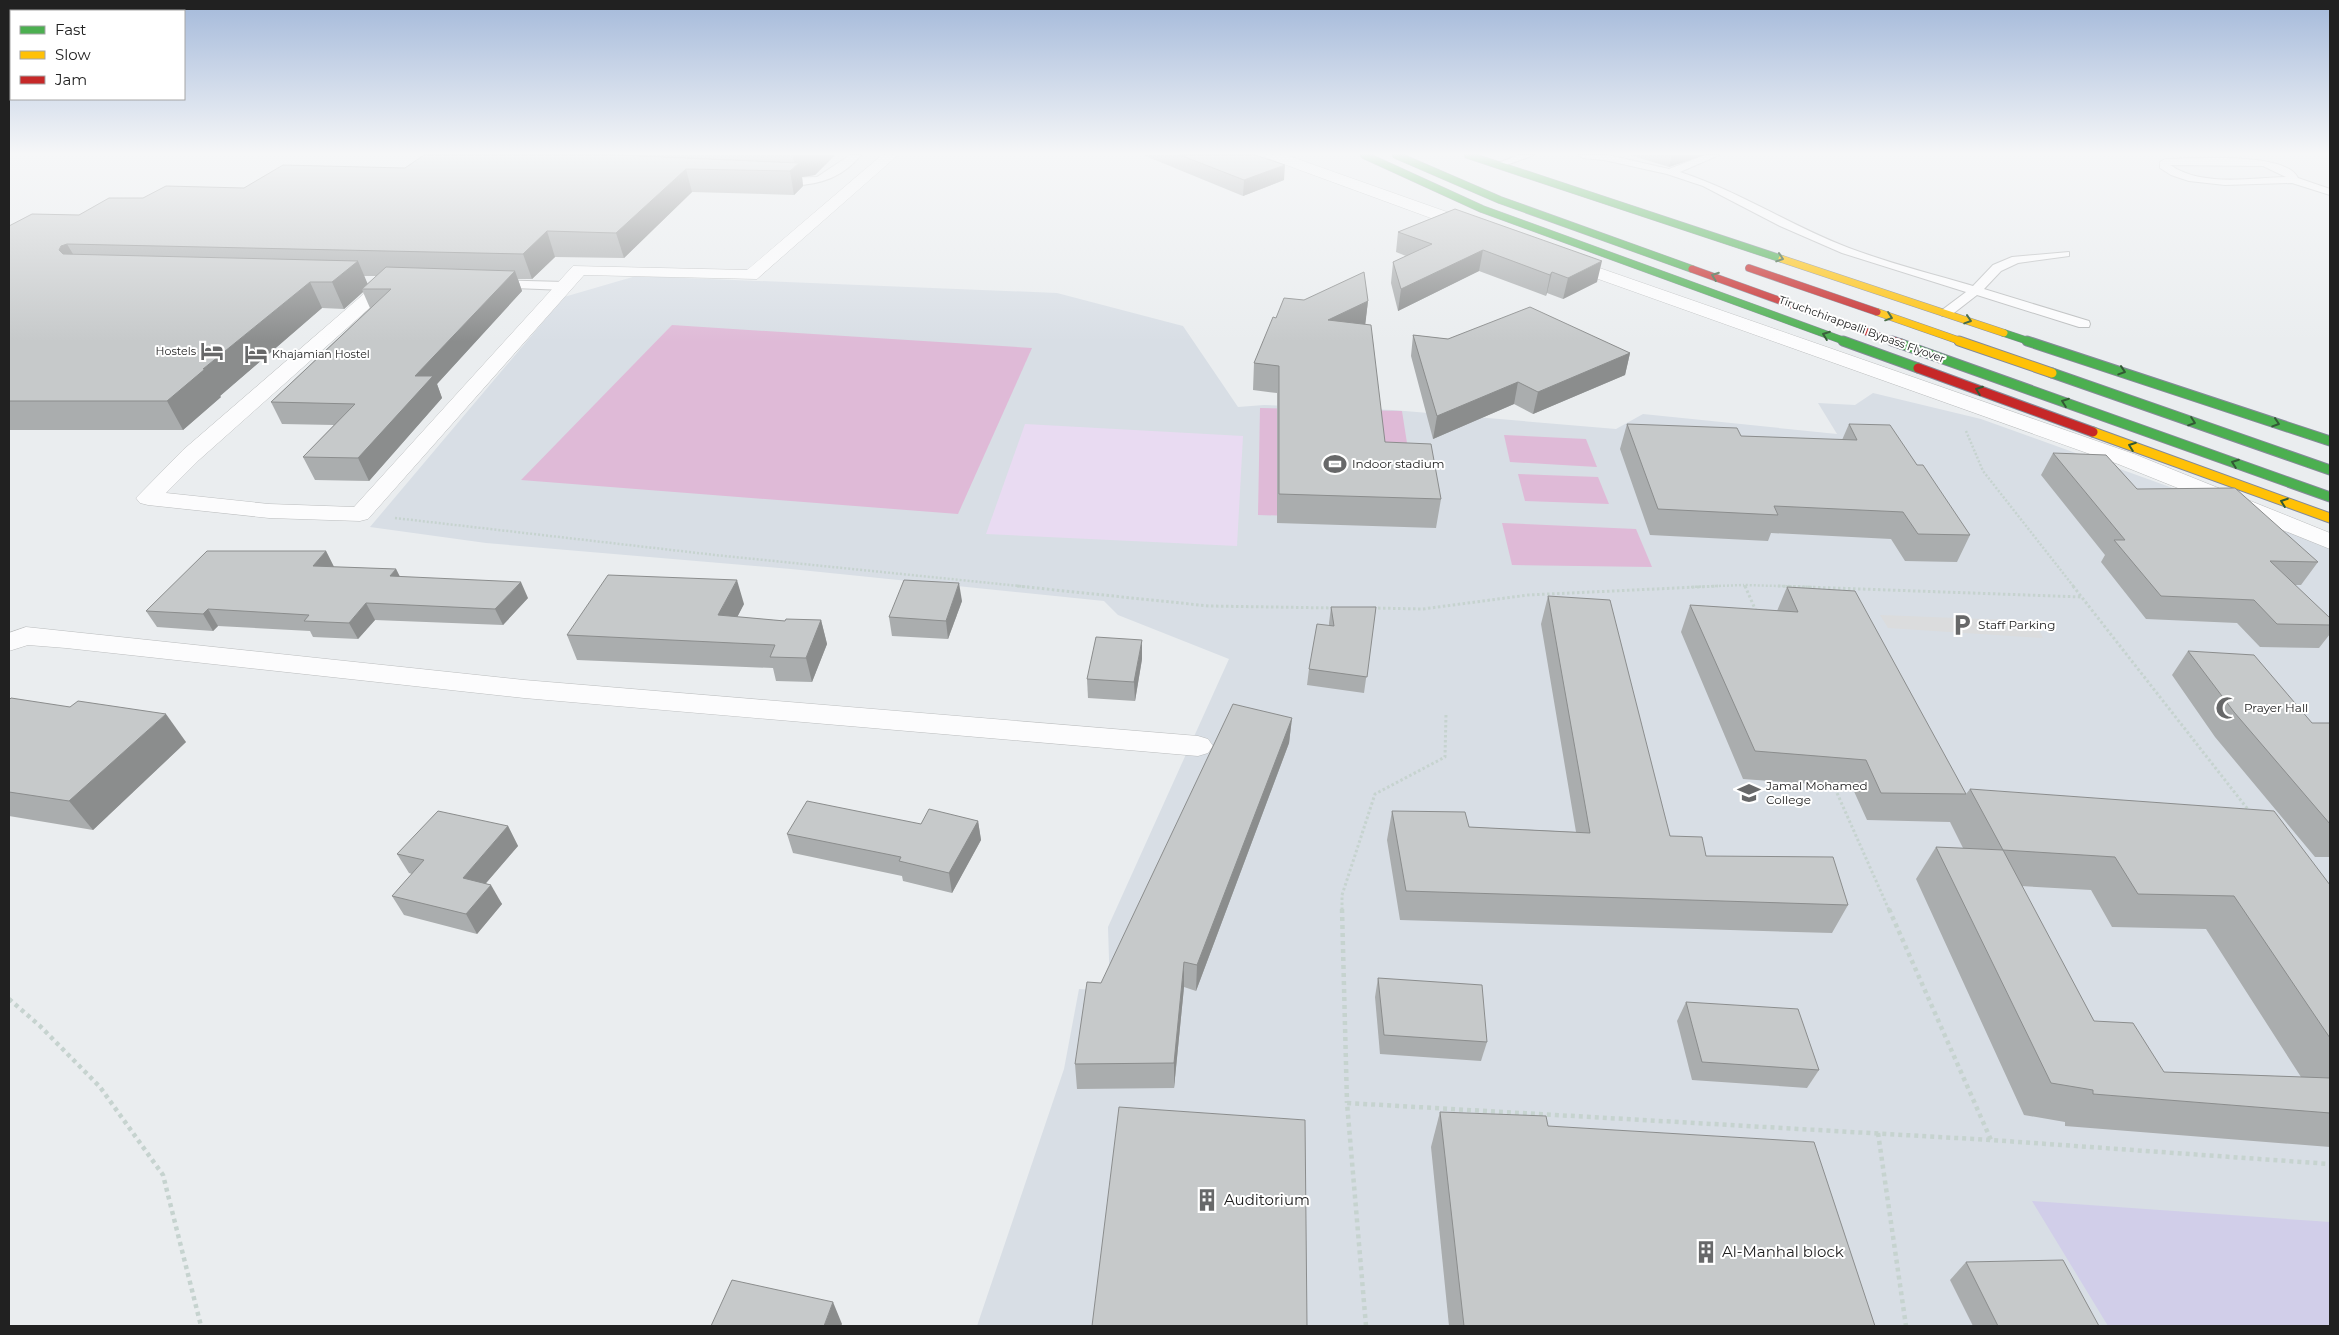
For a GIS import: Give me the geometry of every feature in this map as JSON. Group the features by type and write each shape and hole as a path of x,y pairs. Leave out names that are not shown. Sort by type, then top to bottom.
{"main road":[{"path":"1505,217 2330,518"},
{"name":"Tiruchchirappalli Bypass Flyover","path":"1548,217 2330,497"},
{"path":"1656,217 2330,441"},
{"name":"Tiruchchirappalli Bypass Flyover","path":"1737,264 2330,470"}],"street":[{"path":"384,282 190,455 148,498 269,511 360,514 579,270 750,275 818,217"},
{"path":"1446,217 1492,234"},
{"path":"1548,255 2126,459 2330,542"},
{"path":"9,642 26,636 66,639 524,689 1198,746"}],"lane":[{"path":"1771,217 1846,251 2084,324"},
{"path":"1946,313 1975,291 1998,268 2016,260 2065,254"},
{"path":"486,284 565,286"}],"path":[{"path":"1952,398 1983,471 2252,814"},
{"path":"360,514 715,555 1209,606 1335,608"},
{"path":"1364,608 1423,609 1528,595 1744,585 2082,597"},
{"path":"1744,585 1756,612"},
{"path":"1366,1326 1347,1103 1342,895 1375,794 1445,757 1446,714"},
{"path":"1829,776 1991,1140"},
{"path":"9,1000 40,1026 100,1088 163,1175 201,1326"},
{"path":"1347,1103 1991,1140 2330,1164"},
{"path":"1878,1133 1906,1326"}],"shaded area":[{"name":"Jamal Mohamed College","path":"636,276 1057,293 1183,326 1238,407 1264,405 1393,410 1616,429 1643,414 1837,434 1818,403 1855,405 1873,393 1981,419 2217,504 2330,548 2330,1326 977,1326 1064,1069 1079,989 1110,991 1108,927 1229,659 1118,615 1104,601 791,569 486,543 370,527 564,297"},
{"path":"672,325 1032,348 958,514 521,480"},
{"name":"Indoor stadium","path":"1260,408 1402,411 1419,520 1258,515"},
{"path":"1025,424 1243,436 1237,546 986,534"},
{"path":"1504,435 1586,439 1597,467 1510,462"},
{"path":"1518,474 1598,477 1609,504 1525,501"},
{"path":"1502,523 1636,529 1652,567 1512,565"},
{"name":"Staff Parking","path":"1880,615 2035,621 2043,638 1888,628"},
{"path":"2032,1201 2330,1222 2330,1326 2108,1326"}],"building":[{"path":"26,217 633,217 616,233 547,231 523,254 67,244 61,246 59,250 63,254 358,261 332,282 310,282 203,369 205,369 167,401 9,401 9,226"},
{"path":"1434,217 1478,217 1602,261 1568,278 1552,272 1550,275 1483,250 1401,289 1393,262 1432,244 1398,232"},
{"path":"386,267 515,271 415,376 433,376 358,458 303,457 355,404 271,402 391,289 362,289"},
{"path":"1364,272 1368,301 1328,320 1371,325 1385,442 1431,444 1441,499 1279,494 1279,366 1254,363 1273,317 1276,318 1284,298 1304,300"},
{"path":"1530,307 1630,353 1538,392 1518,382 1437,416 1413,335 1448,339"},
{"path":"1627,424 1737,428 1741,436 1857,440 1849,424 1890,425 1917,465 1923,465 1970,535 1918,534 1903,512 1774,506 1778,515 1658,509"},
{"path":"2053,453 2106,455 2137,489 2235,488 2318,562 2270,561 2330,618 2330,625 2277,624 2254,600 2161,596 2114,540 2125,540"},
{"path":"207,551 326,551 313,566 396,569 390,576 521,582 495,609 366,603 349,623 304,621 309,615 208,609 203,614 146,611"},
{"path":"608,575 737,580 718,615 785,621 786,619 821,620 806,658 770,657 775,645 567,635"},
{"path":"904,580 959,583 946,621 889,617"},
{"path":"1787,587 1855,591 1966,794 1881,793 1866,760 1755,751 1690,605 1798,612"},
{"path":"1548,596 1610,600 1670,836 1702,837 1706,856 1833,857 1848,905 1406,891 1392,811 1465,812 1469,827 1590,833"},
{"path":"1331,607 1376,607 1367,677 1309,669 1317,624 1334,626"},
{"path":"1096,637 1142,640 1134,682 1087,679"},
{"path":"2188,651 2254,655 2312,723 2330,723 2330,824 2234,712"},
{"path":"11,698 70,707 78,701 166,714 69,801 9,792 9,700"},
{"path":"1233,704 1292,718 1197,965 1184,962 1174,1063 1075,1064 1087,982 1101,983"},
{"path":"1970,789 2274,811 2330,885 2330,1038 2234,896 2138,894 2115,857 2003,850"},
{"path":"807,801 921,824 929,809 978,821 949,873 899,861 901,857 787,834"},
{"path":"438,811 508,826 463,878 491,885 466,914 392,896 424,860 397,854"},
{"path":"1936,847 2003,850 2094,1021 2133,1023 2164,1072 2330,1078 2330,1113 2093,1094 2093,1090 2051,1083"},
{"path":"1378,978 1482,985 1487,1042 1384,1035"},
{"path":"1686,1002 1798,1009 1819,1070 1702,1062"},
{"name":"Auditorium","path":"1119,1107 1305,1120 1307,1326 1092,1326"},
{"path":"1440,1112 1546,1116 1548,1126 1814,1142 1875,1326 1464,1326"},
{"path":"2063,1260 2099,1326 1998,1326 1966,1262"},
{"path":"732,1280 833,1302 824,1326 711,1326"}],"traffic: fast":[{"path":"1505,217 1918,368"},
{"path":"1548,217 1692,269"},
{"path":"1656,217 1782,259"},
{"path":"2004,333 2330,441"},
{"path":"1901,344 2330,497"},
{"path":"2052,373 2330,470"}],"traffic: slow":[{"path":"1782,259 2004,333"},
{"path":"1877,312 2052,373"},
{"path":"2093,432 2330,518"}],"traffic: jam":[{"path":"1749,268 1877,312"},
{"path":"1692,269 1901,344"},
{"path":"1918,368 2093,432"}],"place":[{"name":"Hostels","path":"212,351"},
{"name":"Khajamian Hostel","path":"256,354"},
{"name":"Indoor stadium","path":"1335,464"},
{"name":"Staff Parking","path":"1962,625"},
{"name":"Prayer Hall","path":"2227,708"},
{"name":"Jamal Mohamed College","path":"1749,793"},
{"name":"Auditorium","path":"1207,1200"},
{"name":"Al-Manhal block","path":"1706,1252"}]}
